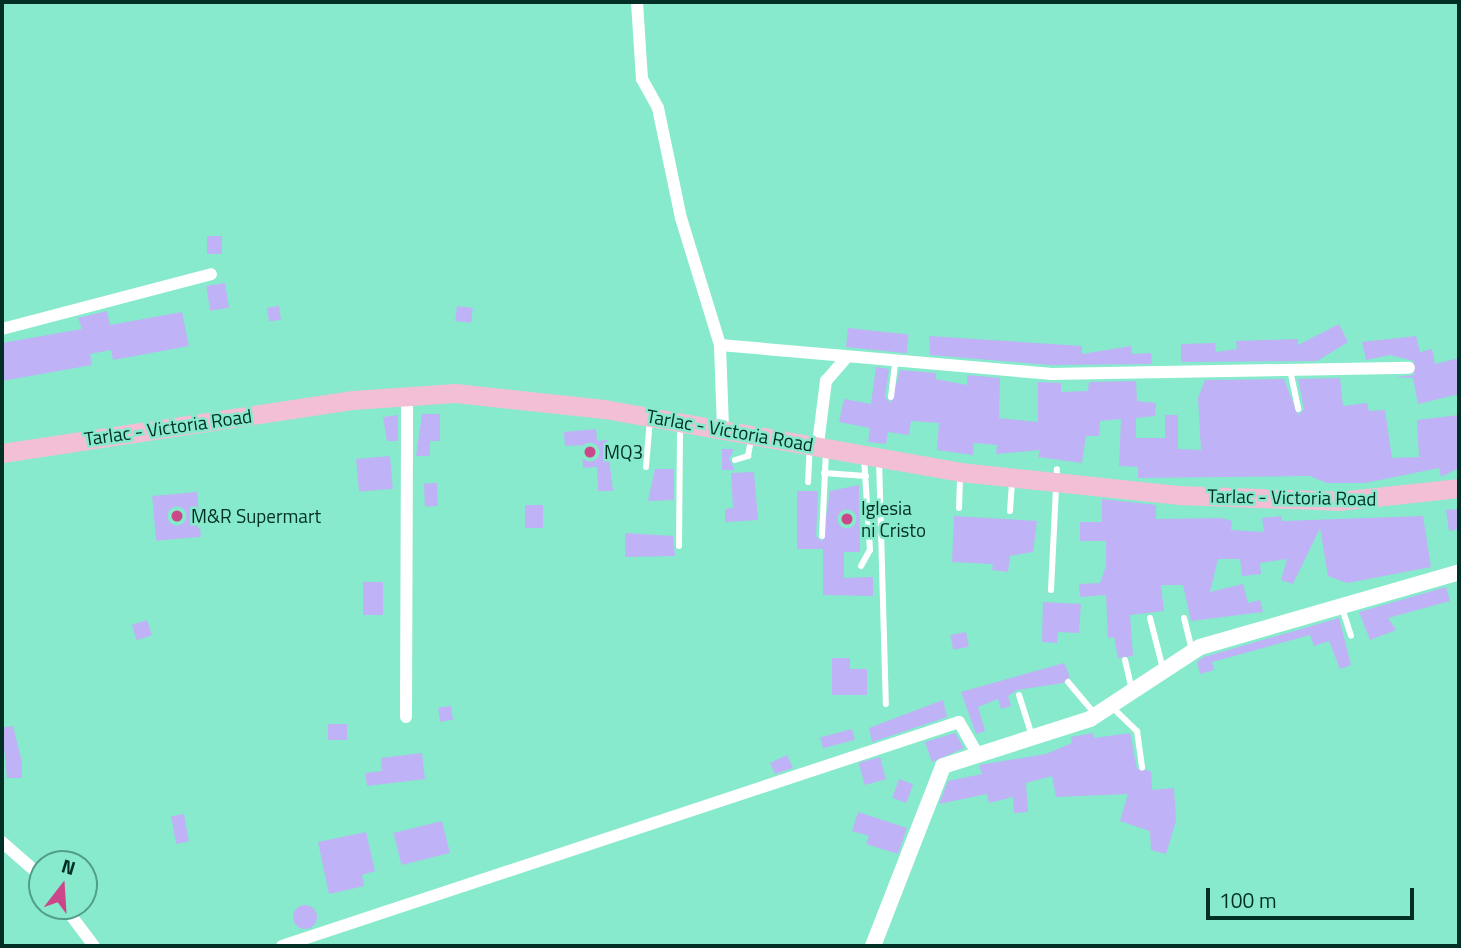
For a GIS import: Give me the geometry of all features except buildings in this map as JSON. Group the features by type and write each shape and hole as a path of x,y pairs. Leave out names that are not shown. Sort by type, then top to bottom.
{"main road":[{"name":"Tarlac - Victoria Road","path":"2,453 407,395 455,393 650,416 960,472 1013,477 1056,475 1292,501 1459,488"}],"street":[{"path":"637,2 642,79 658,108 660,140 720,345 723,428"},
{"path":"2,329 211,274"},
{"path":"720,345 1050,374 1409,368"},
{"path":"818,445 826,381 846,358"},
{"path":"406,717 407,395"},
{"path":"873,946 936,774 978,755 1096,716 1192,650 1340,603 1459,572"},
{"path":"282,946 959,722 978,755"},
{"path":"2,842 28,865"},
{"path":"74,920 93,946"}],"lane":[{"path":"891,397 895,362"},
{"path":"1290,370 1298,409"},
{"path":"646,467 650,416"},
{"path":"679,546 680,421"},
{"path":"735,460 748,456 753,433"},
{"path":"818,445 824,473 822,536"},
{"path":"808,482 818,445"},
{"path":"861,566 870,550 866,476 872,456"},
{"path":"872,456 886,704"},
{"path":"959,508 960,472"},
{"path":"824,473 866,476"},
{"path":"1051,590 1056,475"},
{"path":"1010,511 1013,477"},
{"path":"1340,603 1351,636"},
{"path":"1150,618 1163,669"},
{"path":"1184,618 1192,650"},
{"path":"1125,660 1132,693"},
{"path":"1068,682 1096,716"},
{"path":"1019,695 1032,738"},
{"path":"1112,707 1137,731 1143,768"}],"place":[{"name":"MQ3","path":"590,452"},
{"name":"M&R Supermart","path":"177,516"},
{"name":"Iglesia ni Cristo","path":"847,519"}]}
